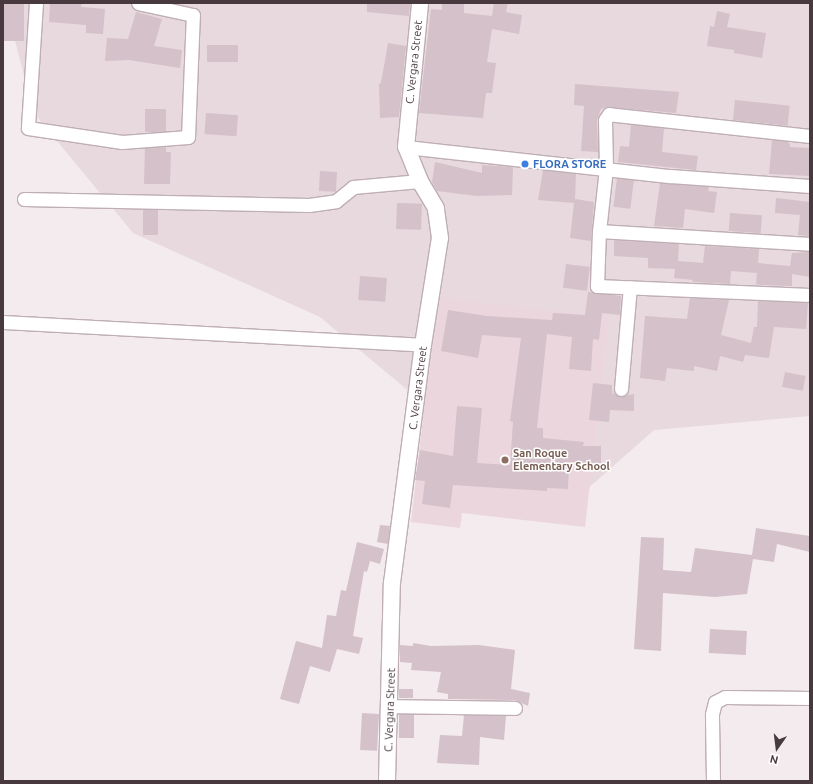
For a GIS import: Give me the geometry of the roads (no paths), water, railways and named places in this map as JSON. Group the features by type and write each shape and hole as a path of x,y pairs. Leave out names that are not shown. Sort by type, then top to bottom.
{"street":[{"path":"36,3 28,128 122,142 188,137 193,15 138,3"},
{"name":"C. Vergara Street","path":"387,781 392,583 423,345 440,238 436,208 420,181 406,147 420,3"},
{"path":"810,136 609,114 605,120 606,168 599,232 597,286 810,294"},
{"path":"406,147 606,168 810,186"},
{"path":"24,199 309,205 336,201 353,187 420,181"},
{"path":"599,232 810,244"},
{"path":"621,389 630,287"},
{"path":"3,322 423,345"},
{"path":"713,781 712,714 715,702 725,697 810,698"},
{"path":"390,706 515,708"}],"place":[{"name":"FLORA STORE","path":"525,164"},
{"name":"San Roque Elementary School","path":"505,460"}]}
